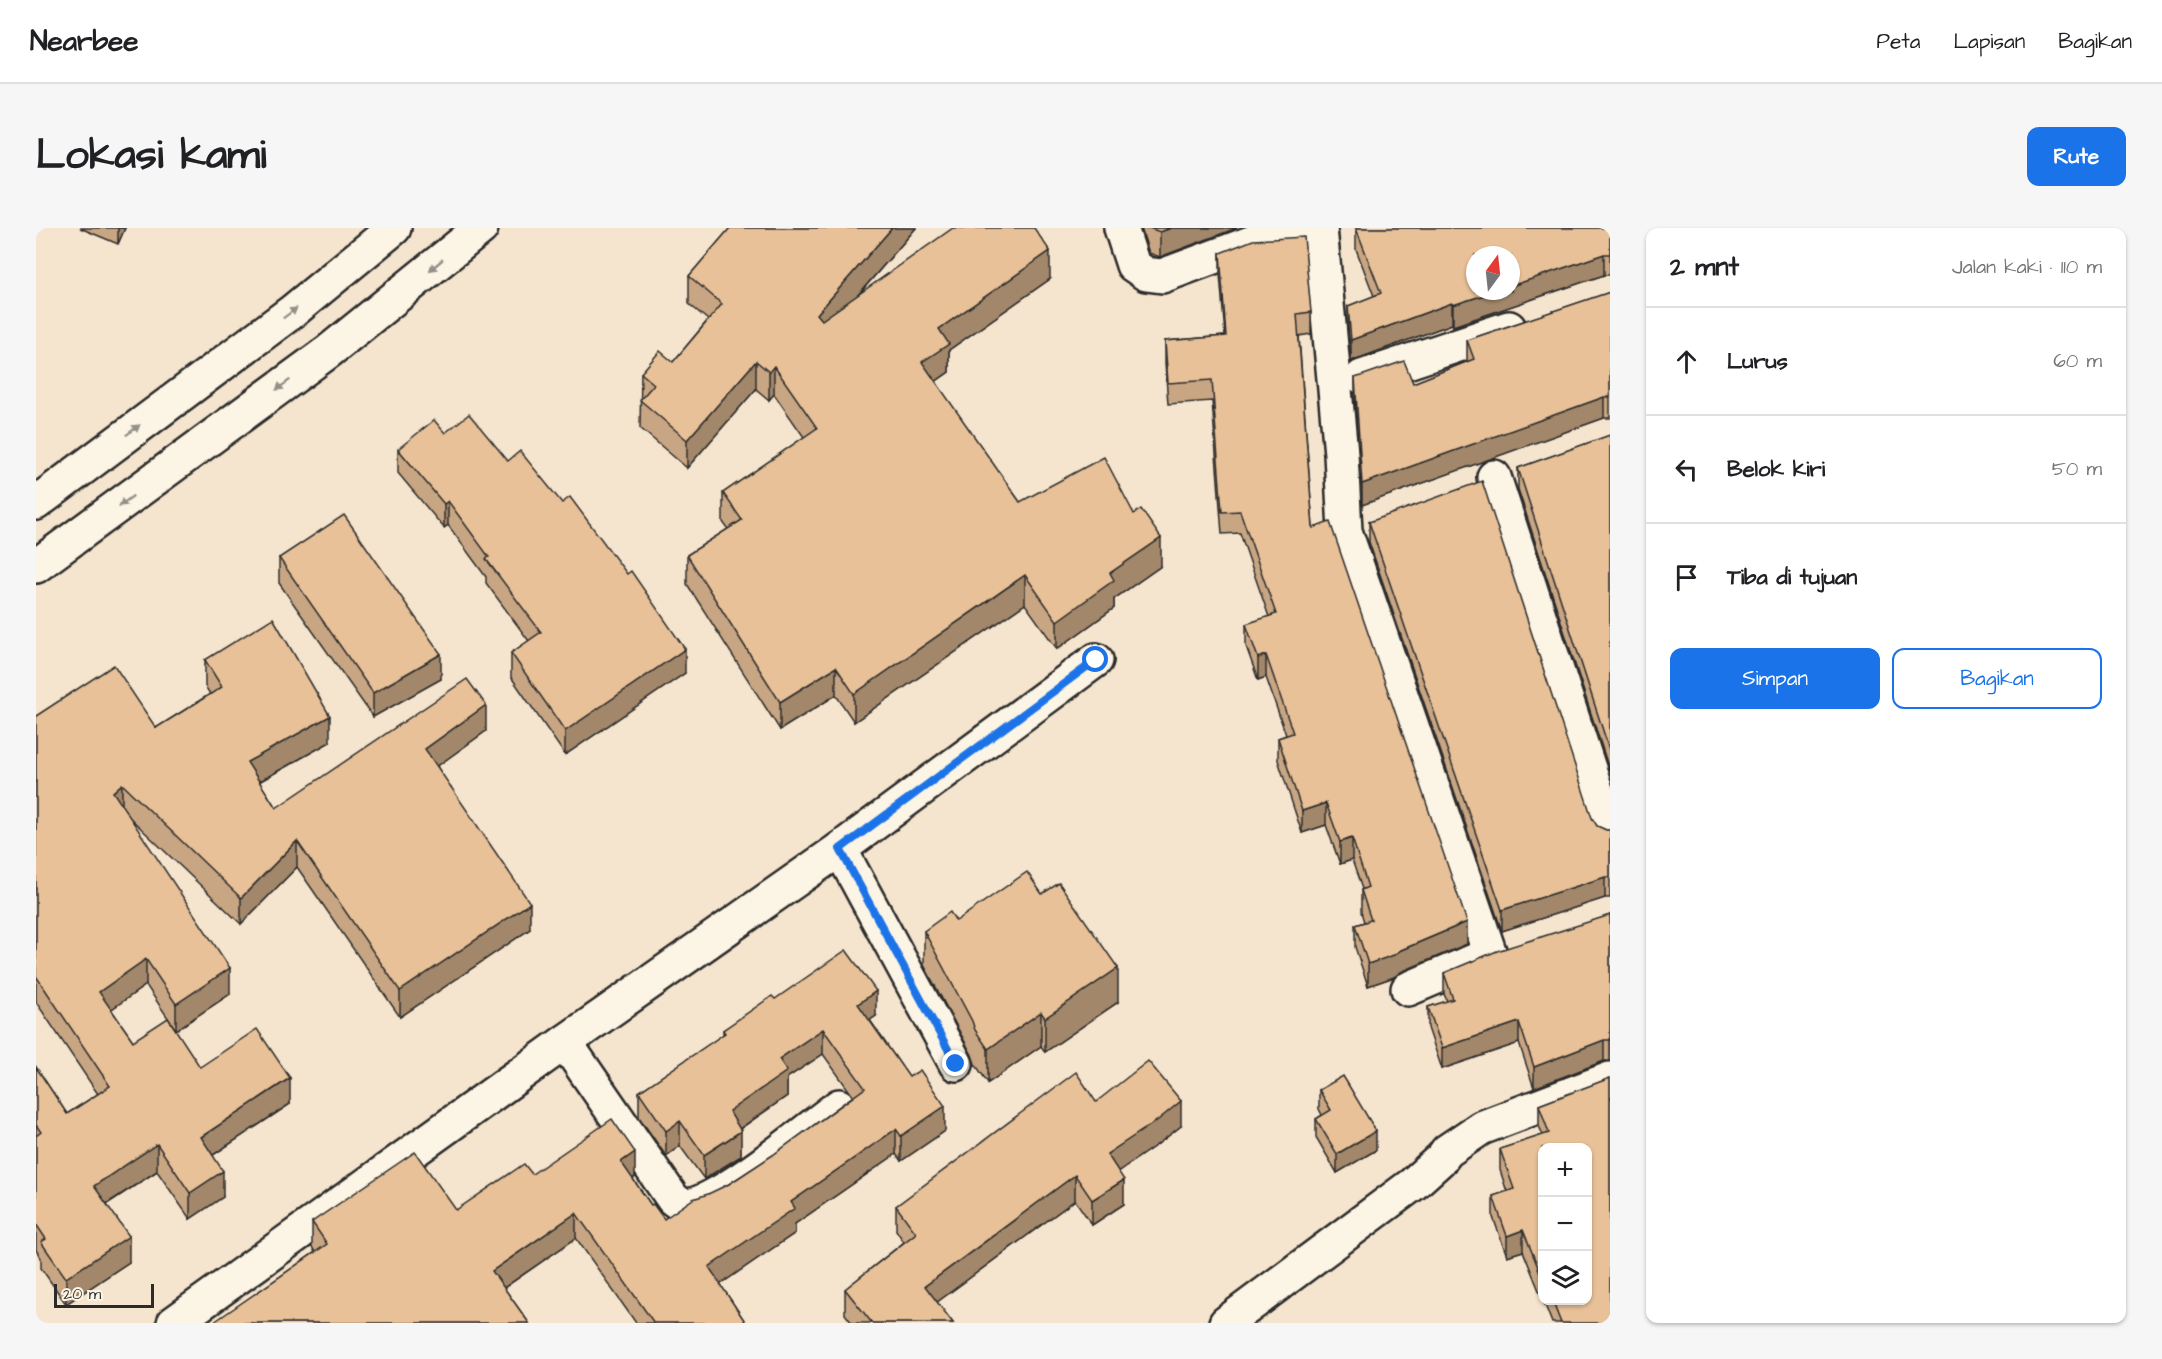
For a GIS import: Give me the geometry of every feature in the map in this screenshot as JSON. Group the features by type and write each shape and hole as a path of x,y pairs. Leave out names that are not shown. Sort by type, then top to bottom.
{"street":[{"path":"36,503 293,311 394,228"},
{"path":"36,566 329,351 481,228"},
{"path":"1121,228 1133,265 1146,274 1162,276 1291,228"},
{"path":"1320,228 1341,454 1345,531 1490,954"},
{"path":"1335,386 1535,319"},
{"path":"1462,488 1526,466"},
{"path":"1494,477 1610,833"},
{"path":"1345,531 1377,519"},
{"path":"174,1323 565,1042 840,849 1096,660"},
{"path":"840,849 956,1064"},
{"path":"1408,990 1490,954 1523,944"},
{"path":"565,1042 673,1199 684,1207 696,1206 744,1176 839,1106"},
{"path":"1226,1323 1413,1184 1447,1151 1481,1128 1610,1079"}],"building":[{"path":"730,228 892,228 817,314 822,320 953,228 1034,228 1050,251 939,329 949,344 922,362 1020,502 1104,457 1134,514 1141,509 1161,538 1110,573 1114,580 1057,621 1025,575 854,694 836,667 780,702 687,555 742,520 723,493 817,428 774,366 769,372 756,361 687,440 640,400 654,384 641,373 660,351 673,362 722,304 689,276"},
{"path":"1149,228 1171,228 1160,232"},
{"path":"1356,228 1610,228 1610,254 1604,254 1520,283 1520,246 1466,246 1466,300 1468,300 1453,305 1452,303 1351,340 1348,306 1381,293"},
{"path":"1304,237 1311,312 1297,314 1313,528 1330,522 1467,922 1394,955 1368,964 1355,925 1371,920 1361,890 1368,887 1352,838 1340,842 1326,803 1302,811 1278,738 1293,733 1266,655 1258,658 1246,624 1276,614 1240,511 1222,512 1212,380 1168,383 1165,341 1226,336 1220,253 1253,240"},
{"path":"1610,292 1610,397 1604,397 1362,484 1355,378 1404,361 1413,383 1474,359 1467,340"},
{"path":"469,414 508,461 520,451 562,503 570,497 627,574 631,571 685,649 565,731 511,653 541,632 486,559 489,557 448,501 444,504 398,449 434,420 445,433"},
{"path":"1610,435 1610,752 1518,468"},
{"path":"1482,481 1592,818 1597,826 1610,830 1610,877 1502,910 1369,522"},
{"path":"344,515 441,654 373,693 279,558"},
{"path":"273,618 330,716 247,762 276,808 467,679 486,705 425,749 530,903 400,991 297,841 241,898 122,784 113,792 230,968 176,1004 146,959 99,992 133,1041 168,1018 200,1067 257,1029 290,1078 201,1137 223,1171 190,1193 157,1144 94,1186 129,1236 66,1278 41,1242 46,1239 36,1224 36,1136 41,1132 36,1125 36,1067 67,1114 110,1086 36,976 36,716 114,665 156,728 222,687 205,660"},
{"path":"1027,872 1042,894 1059,883 1118,968 1045,1018 1041,1012 988,1049 975,1030 924,931 950,912 956,921"},
{"path":"1610,915 1610,1040 1604,1040 1534,1067 1519,1022 1442,1048 1428,1007 1453,999 1444,973 1497,951"},
{"path":"846,950 876,991 858,1004 909,1077 920,1070 945,1106 901,1136 896,1129 791,1202 795,1208 709,1267 746,1323 654,1323 576,1213 492,1271 529,1323 214,1322 327,1244 312,1222 415,1152 456,1210 524,1164 532,1174 612,1119 635,1152 621,1162 651,1205 653,1204 664,1219 693,1199 729,1184 865,1088 823,1029 779,1059 787,1071 729,1111 741,1131 704,1155 680,1121 666,1131 639,1092 725,1033 723,1030 772,996 775,999"},
{"path":"1148,1061 1181,1101 1158,1120 1107,1154 1124,1180 1092,1200 1075,1175 925,1286 953,1323 872,1323 845,1289 916,1233 896,1206 1076,1072 1096,1102"},
{"path":"1343,1076 1376,1131 1337,1154 1316,1119 1331,1110 1319,1090"},
{"path":"1610,1078 1610,1323 1561,1323 1554,1305 1592,1305 1592,1143 1538,1143 1538,1267 1523,1230 1507,1236 1493,1196 1514,1189 1500,1149 1549,1133 1539,1105"}],"route":[{"path":"956,1064 840,849 1096,660"}]}
